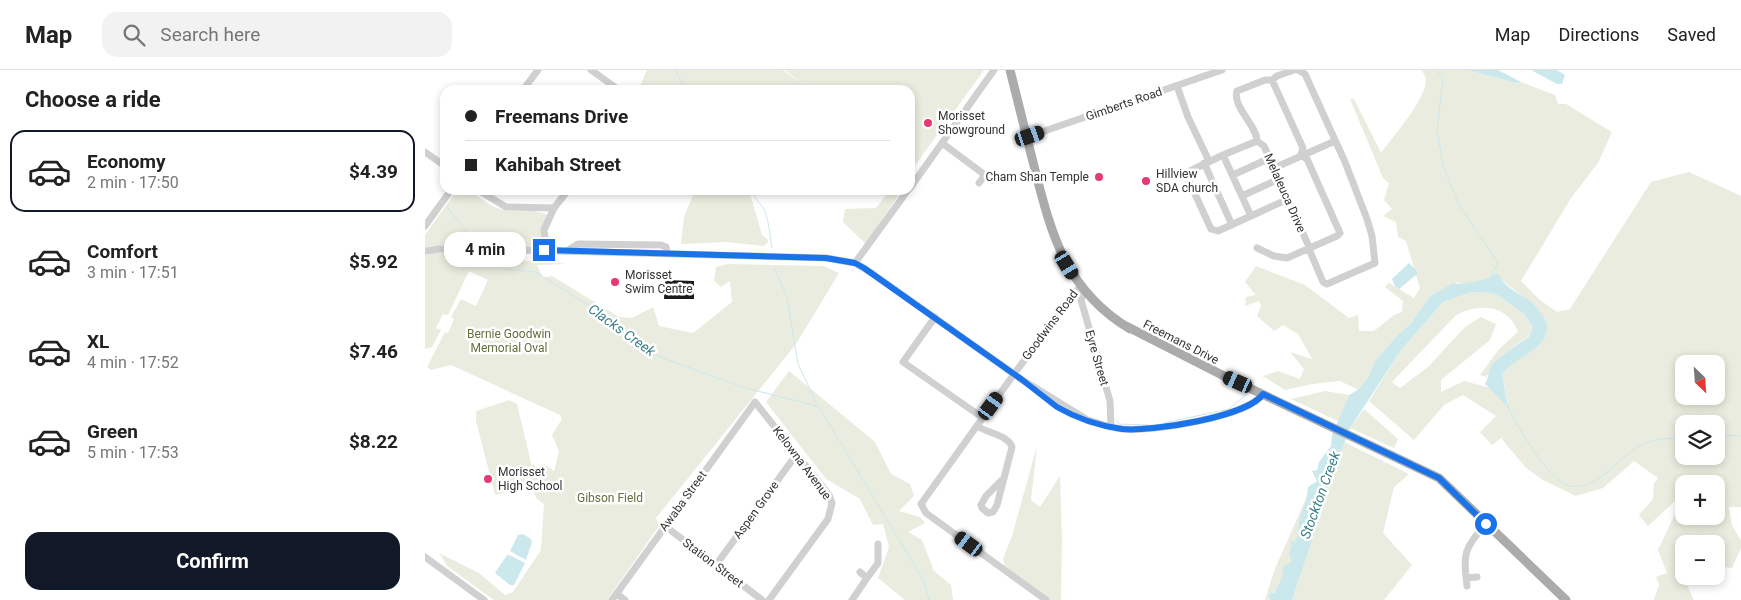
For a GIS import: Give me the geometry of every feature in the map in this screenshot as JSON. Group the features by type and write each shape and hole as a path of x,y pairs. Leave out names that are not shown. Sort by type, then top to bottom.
{"main road":[{"name":"Freemans Drive","path":"1010,70 1052,232 1062,256 1083,288 1101,308 1165,350 1263,394 1439,478 1566,600"}],"street":[{"path":"527,85 538,70"},
{"path":"591,70 612,85"},
{"path":"988,78 990,70"},
{"path":"915,181 994,70"},
{"name":"Gimberts Road","path":"1027,137 1222,70"},
{"path":"1294,70 1277,76 1272,80 1303,148 1301,155"},
{"path":"1274,168 1335,141 1305,74 1298,70"},
{"name":"Melaleuca Drive","path":"1272,80 1265,80 1239,89 1236,94 1247,122 1256,133 1257,141 1264,146 1270,158 1323,282 1327,284 1375,263 1370,227 1335,141"},
{"path":"1177,86 1232,225"},
{"path":"1257,141 1206,162 1192,169 1189,174 1189,181 1211,229 1215,231 1232,225 1288,200"},
{"path":"942,143 992,180"},
{"path":"425,152 440,162"},
{"path":"1223,154 1251,216"},
{"path":"1257,248 1274,256 1287,258 1310,249 1340,233 1307,159 1301,155"},
{"path":"1233,175 1270,158"},
{"path":"979,183 985,175"},
{"path":"1242,196 1279,179"},
{"path":"425,226 447,195"},
{"path":"486,195 506,207 554,208"},
{"path":"547,251 544,230 554,208 564,195"},
{"path":"855,263 905,195"},
{"path":"425,251 439,249 567,251 826,258 855,263 935,317 1021,379 1086,419 1111,427 1151,430 1182,424 1245,407 1259,400 1263,394"},
{"name":"Goodwins Road","path":"1046,600 926,513 921,504 1014,374 1083,288"},
{"name":"Eyre Street","path":"1083,288 1081,300 1110,402 1111,427"},
{"path":"935,317 903,362 983,418"},
{"name":"Kelowna Avenue","path":"755,402 829,495 832,503 828,519 769,600"},
{"name":"Awaba Street","path":"614,597 755,402"},
{"path":"977,426 1010,443 1012,447 1011,456 1002,480"},
{"name":"Aspen Grove","path":"716,565 796,455"},
{"path":"1477,577 1466,582 1465,551 1469,543 1486,524"},
{"name":"Station Street","path":"665,526 763,600"},
{"path":"852,600 878,563 878,544"},
{"path":"425,557 485,600"},
{"path":"860,572 867,578"},
{"path":"614,597 625,600"}],"green space":[{"name":"Morisset Showground","path":"647,70 783,70 804,85 640,85"},
{"name":"Morisset Showground","path":"785,70 984,70 916,164 915,85 804,85"},
{"path":"1422,70 1467,70 1516,83 1521,82 1555,95 1558,104 1566,104 1612,132 1598,163 1571,198 1521,281 1540,300 1557,312 1570,309 1651,182 1689,172 1741,196 1741,507 1729,507 1732,526 1741,540 1741,548 1732,568 1725,567 1725,535 1675,535 1675,585 1687,585 1694,600 1654,600 1659,584 1656,577 1667,573 1658,550 1675,514 1675,525 1725,525 1725,475 1675,475 1675,501 1648,526 1639,515 1653,499 1654,483 1658,478 1634,461 1603,488 1576,496 1543,480 1526,468 1501,438 1492,445 1480,432 1496,416 1463,395 1444,405 1414,440 1369,401 1401,350 1443,302 1472,292 1492,293 1524,314 1533,327 1527,338 1505,355 1486,377 1480,375 1499,349 1518,332 1507,316 1500,311 1492,308 1483,308 1465,311 1456,315 1392,382 1400,388 1428,367 1465,327 1481,317 1496,324 1490,340 1441,380 1441,392 1464,381 1490,388 1508,405 1502,374 1507,367 1532,351 1547,324 1529,302 1495,274 1490,278 1461,284 1457,282 1430,296 1412,322 1375,361 1368,378 1359,390 1340,381 1312,384 1285,390 1263,376 1278,371 1300,379 1304,369 1290,352 1312,359 1298,334 1283,325 1274,331 1257,316 1261,306 1259,301 1245,306 1246,297 1256,295 1245,282 1256,266 1305,285 1349,318 1358,315 1359,331 1374,331 1394,315 1402,312 1403,301 1385,287 1389,283 1414,298 1420,288 1406,241 1398,237 1396,222 1383,216 1392,209 1384,200 1389,183 1383,178 1350,99 1354,99 1381,153 1408,118 1420,98 1426,81"},
{"path":"453,195 476,195 488,204 500,209 535,211 547,215 541,245 538,247 445,245 425,247 425,235"},
{"path":"693,195 750,195 762,235 769,241 764,246 726,242 681,244 684,217"},
{"path":"886,195 899,195 866,244 843,222 845,209 876,208"},
{"path":"477,252 475,260 548,261 565,264 537,265 543,278 552,276 619,317 632,318 653,307 659,326 693,333 732,302 730,281 721,287 714,281 716,267 728,264 823,266 839,273 796,344 656,518 659,526 607,600 494,600 447,566 439,553 479,573 505,595 513,592 541,550 544,504 537,499 531,487 495,495 476,421 476,411 509,400 517,404 532,467 533,464 545,478 544,464 554,471 559,451 552,435 562,419 560,415 451,365 431,370 427,367 445,332 448,333 454,319 451,317 461,299 476,306 488,280 469,271 448,315 443,314 436,328 441,330 432,347 425,349 425,255 431,253"},
{"path":"789,371 875,442 891,474 910,484 914,496 899,511 920,517 925,523 908,532 922,540 934,571 951,585 953,600 905,600 878,578 889,547 883,524 873,525 860,499 826,479 766,402"},
{"path":"1325,391 1349,395 1338,421 1291,399"},
{"path":"1364,409 1398,439 1394,448 1350,428"},
{"path":"1344,442 1409,474 1394,487 1383,533 1412,565 1384,600 1292,600 1320,517 1325,491"},
{"path":"1037,446 1031,500 1040,507 1060,476 1061,600 1050,600 1005,566 1003,559 1012,536"},
{"path":"1308,494 1307,505 1302,512 1303,515 1298,527 1299,531 1291,551 1292,561 1279,585 1268,597 1271,600 1265,600 1274,571"}],"water":[{"path":"1467,70 1498,70 1521,82 1516,83"},
{"path":"1531,70 1557,70 1565,75 1562,84 1557,84"},
{"path":"1409,263 1416,270 1417,274 1399,289 1395,286 1392,279"},
{"name":"Stockton Creek","path":"1495,274 1499,274 1504,283 1534,304 1547,324 1546,333 1537,347 1515,362 1502,374 1508,407 1485,384 1492,365 1528,338 1533,327 1524,314 1492,293 1472,292 1443,302 1401,350 1350,428 1325,494 1320,517 1292,600 1271,600 1268,597 1271,592 1274,593 1281,580 1283,567 1292,561 1289,555 1292,545 1290,542 1295,541 1297,535 1308,487 1317,481 1312,471 1317,470 1319,462 1331,446 1332,435 1349,395 1359,389 1368,378 1375,361 1412,322 1430,296 1454,283 1461,284 1490,278"},
{"path":"523,534 531,539 532,542 526,560 510,551 518,535"},
{"path":"507,555 525,563 514,585 510,585 495,573"}],"building":[{"path":"665,280 694,281 694,299 664,299"}],"waterway":[{"name":"Clacks Creek","path":"675,70 683,85"},
{"path":"1437,70 1443,79 1437,130 1443,165 1459,205 1498,263 1490,277"},
{"name":"Clacks Creek","path":"754,195 765,211 772,248"},
{"name":"Clacks Creek","path":"447,207 476,243"},
{"name":"Clacks Creek","path":"492,258 503,269 536,272 620,325 658,356 742,387 817,406"},
{"name":"Clacks Creek","path":"775,269 787,297 798,364 816,402 924,581 929,600"},
{"path":"1164,423 1229,409 1247,394"},
{"name":"Stockton Creek","path":"1507,405 1525,437 1550,472 1567,485 1576,487 1595,480 1628,454 1650,441 1675,438"},
{"path":"1116,420 1119,424 1148,425"},
{"name":"Stockton Creek","path":"1725,435 1741,436"}],"place":[{"name":"Morisset Showground","path":"928,123"},
{"name":"Cham Shan Temple","path":"1099,177"},
{"name":"Hillview SDA church","path":"1146,181"},
{"name":"Morisset Swim Centre","path":"615,282"},
{"name":"Morisset High School","path":"488,479"}],"route":[{"path":"544,250 826,258 855,263 935,317 1067,413 1115,428 1151,430 1232,412 1253,404 1263,394 1439,478 1486,524"}],"park label":[{"name":"Bernie Goodwin Memorial Oval","path":"509,341"},
{"name":"Gibson Field","path":"610,498"}]}
